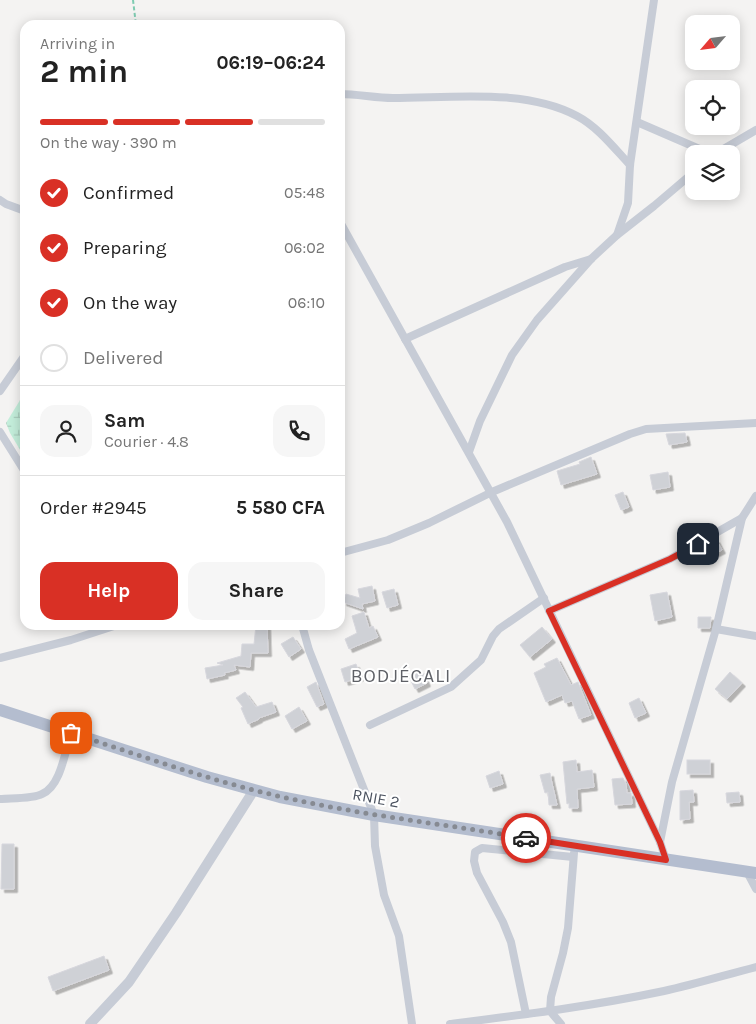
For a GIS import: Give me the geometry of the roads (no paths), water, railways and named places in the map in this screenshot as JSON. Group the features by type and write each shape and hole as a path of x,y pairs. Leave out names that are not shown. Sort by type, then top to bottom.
{"main road":[{"name":"RNIE 2","path":"0,710 207,777 254,790 374,815 476,829 574,852 666,860 751,872"}],"street":[{"path":"617,235 628,204 630,164 654,0"},
{"path":"345,94 390,98 508,97 550,105 578,116 600,132 630,164"},
{"path":"636,122 690,145"},
{"path":"730,145 756,130"},
{"path":"469,452 480,421 512,355 537,320 591,258 685,180"},
{"path":"0,200 20,207"},
{"path":"345,231 492,492 660,842 666,860"},
{"path":"405,339 565,267 591,258"},
{"path":"0,391 20,362"},
{"path":"345,552 388,540 429,523 492,492 630,434 646,429 756,423"},
{"path":"0,432 20,464"},
{"path":"660,842 672,782 716,629 742,518 755,500"},
{"path":"549,611 670,559 742,518"},
{"path":"370,725 452,687 481,660 489,643 499,629 544,598"},
{"path":"716,629 756,636"},
{"path":"0,658 102,630"},
{"path":"303,630 309,650 374,815 375,846 384,895 398,936 412,1024"},
{"path":"0,799 41,795 51,789 56,781 71,733"},
{"path":"90,1024 129,982 176,913 254,790"},
{"path":"526,1014 511,942 477,873 474,861 475,852 482,848 574,852 568,928 564,953 551,997 550,1011 561,1024"},
{"path":"751,872 756,889"},
{"path":"450,1024 550,1011 664,991 756,967"}],"district":[{"name":"BODJÉCALI","path":"401,676"}]}
